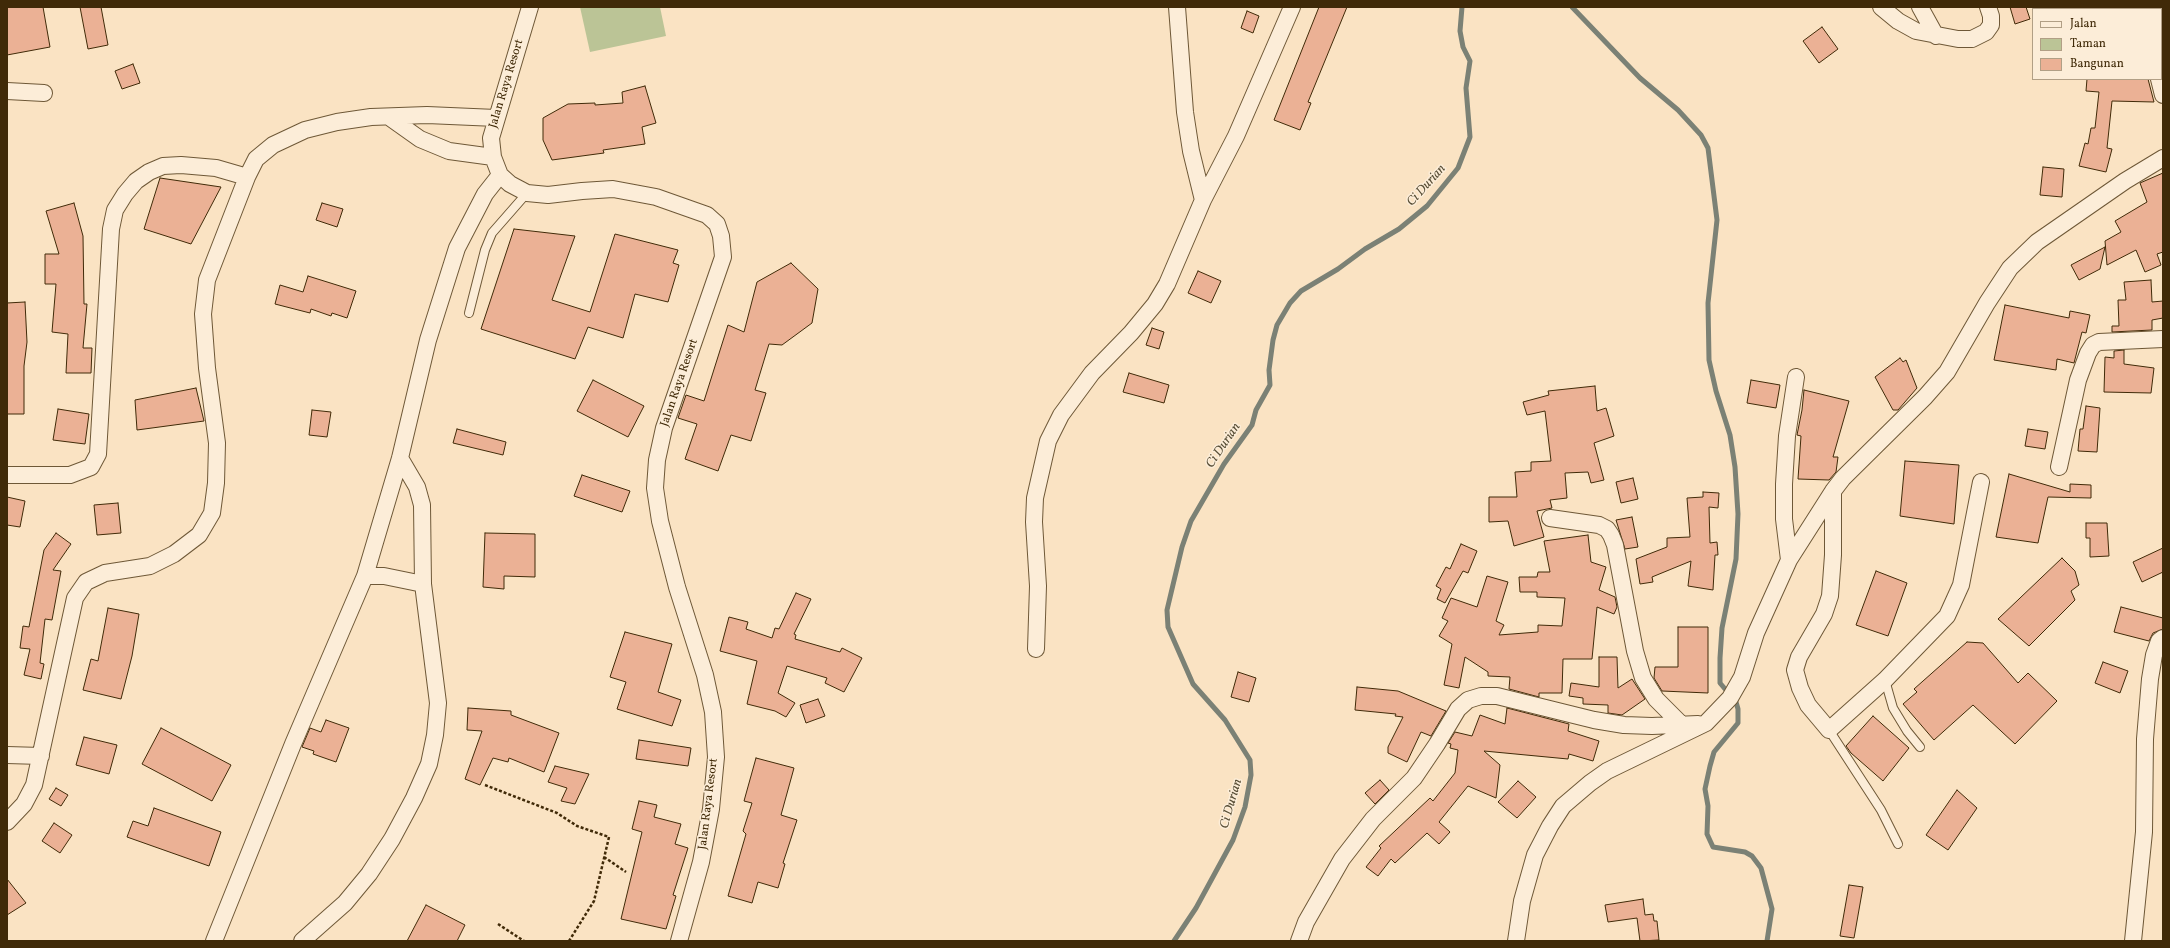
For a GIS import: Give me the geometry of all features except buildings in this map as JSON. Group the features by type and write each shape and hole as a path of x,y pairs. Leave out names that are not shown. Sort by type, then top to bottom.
{"street":[{"name":"Jalan Raya Resort","path":"530,7 491,138 493,157 500,175 510,184 527,192 548,195 613,189 656,197 707,215 717,224 721,236 723,257 664,428 657,460 655,481 660,521 677,587 705,675 712,712 716,757 711,809 701,862 679,941"},
{"path":"1177,7 1185,112 1191,152 1203,200"},
{"path":"1036,649 1038,586 1034,498 1048,441 1061,415 1092,374 1112,355 1155,304 1178,261 1203,200 1236,136 1292,7"},
{"path":"1881,7 1898,22 1916,31 1936,36 1972,39 1986,32 1991,25 1991,16 1988,7"},
{"path":"1920,7 1936,36"},
{"path":"2159,80 2163,95"},
{"path":"7,91 44,93"},
{"path":"7,822 24,804 34,785 75,598 86,582 105,574 150,566 174,554 199,534 212,513 216,483 217,443 207,368 203,314 206,280 247,177 256,159 273,145 305,130 337,122 389,117 453,115 496,118"},
{"path":"389,117 420,139 449,151 493,157"},
{"path":"1516,941 1522,901 1536,855 1550,826 1563,806 1607,771 1706,723 1730,698 1742,677 1756,633 1789,560 1833,491 1843,478 1925,398 1947,372 1987,303 2010,268 2037,242 2163,158"},
{"path":"7,474 70,475 91,468 98,454 110,229 115,210 125,194 136,181 149,172 163,166 181,165 216,168 247,177"},
{"path":"215,940 293,744 365,576 400,458 428,340 457,248 485,194 500,175"},
{"path":"2059,467 2078,380 2088,353 2093,345 2099,342 2163,339"},
{"path":"1789,560 1784,519 1784,484 1787,436 1796,377"},
{"path":"302,941 345,902 369,874 392,839 414,798 428,764 435,735 438,704 423,584 422,505 417,487 400,458"},
{"path":"1833,491 1833,555 1830,596 1824,614 1799,657 1795,670 1800,688 1808,704 1828,730 1885,680 1948,616 1961,585 1981,482"},
{"path":"1550,518 1599,525 1607,529 1611,535 1615,545 1635,651 1643,678 1656,699 1682,725"},
{"path":"365,576 384,576 423,584"},
{"path":"2133,941 2144,832 2145,739 2150,679 2154,656 2159,641 2163,638"},
{"path":"1299,941 1306,922 1342,859 1373,819 1414,778 1438,744 1458,709 1468,700 1481,696 1497,696 1609,722 1652,726 1706,723"},
{"path":"7,754 41,756"}],"lane":[{"path":"469,313 485,250 492,233 527,192"},
{"path":"1885,680 1893,708 1907,731 1920,747"},
{"path":"1828,730 1881,810 1898,844"}],"path":[{"path":"485,785 557,813 577,826 609,837 594,901 569,941"},
{"path":"604,857 626,872"},
{"path":"498,924 524,941"}],"green space":[{"path":"580,7 660,7 666,36 590,52"}],"waterway":[{"name":"Ci Durian","path":"1174,941 1196,908 1233,840 1245,807 1251,775 1250,760 1225,720 1193,684 1168,627 1167,610 1182,547 1191,521 1224,464 1252,425 1256,410 1270,385 1269,370 1273,340 1277,325 1290,303 1301,291 1338,269 1365,249 1399,229 1427,206 1458,168 1470,137 1466,88 1470,61 1463,47 1460,31 1462,7"},
{"path":"1572,7 1640,78 1678,110 1701,135 1708,148 1717,220 1708,303 1709,360 1716,391 1730,435 1735,467 1738,514 1736,559 1722,628 1720,683 1736,702 1738,709 1738,723 1714,752 1710,766 1705,789 1708,806 1707,834 1713,847 1745,852 1752,856 1761,868 1772,909 1767,941"}]}
